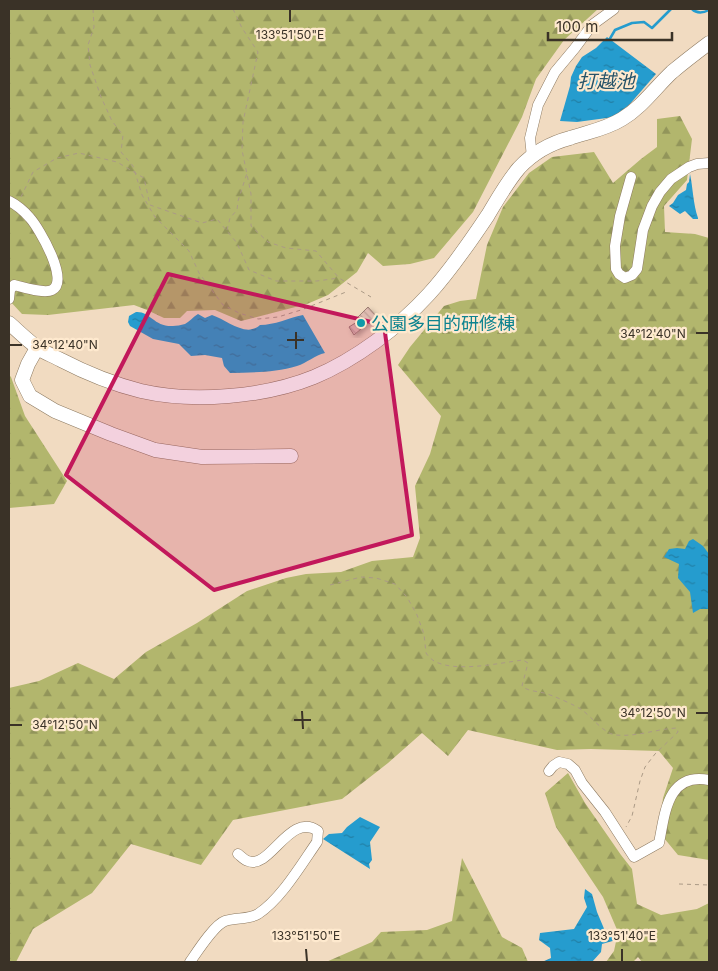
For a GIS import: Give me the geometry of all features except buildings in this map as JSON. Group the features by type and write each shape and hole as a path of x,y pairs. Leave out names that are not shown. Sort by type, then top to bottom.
{"street":[{"path":"532,157 530,138 538,106 555,72 576,48 592,25 614,9"},
{"path":"9,323 38,348 76,368 112,383 142,391 176,396 215,398 278,388 314,377 353,357 386,333 421,301 447,272 519,168 532,157 549,146 569,138 602,129 622,119 639,107 671,73 709,43"},
{"path":"631,177 620,216 615,246 616,269 619,274 626,278 637,269 643,230 652,206 660,192 671,179 689,167 709,163"},
{"path":"9,299 10,290 14,286 50,291 56,287 58,279 55,264 32,219 13,203"},
{"path":"38,348 28,364 22,380 30,396 55,410 111,434 155,450 202,456 291,456"},
{"path":"549,772 559,762 572,766 634,857 659,843 667,805 677,787 687,781 709,780"},
{"path":"190,962 204,942 224,921 250,918 275,900 317,842 318,831 313,827 305,826 294,831 258,861 248,862 238,854"}],"path":[{"path":"93,9 94,27 88,45 90,65 112,121 123,135 122,152 133,166 142,196 155,217 189,251 199,273 222,305 258,319 278,317 346,292"},
{"path":"233,9 242,28 258,52 243,122 242,150 251,194 252,226 268,242 286,248 316,251 339,278 371,297"},
{"path":"13,203 33,172 57,158 79,153 118,162 144,178 150,205 202,223 217,219 237,243 249,270 276,280 317,281 339,278"},
{"path":"227,231 230,218 237,210 247,172"},
{"path":"330,584 361,577 376,578 395,584 407,597 417,615 424,634 426,653 433,660 441,664 460,668 524,660 528,663 522,686 525,689 544,693 582,710 613,735 635,735 664,728 677,728 678,732 655,754 645,767 632,816 620,836"},
{"path":"679,884 709,885"}],"highlighted area":[{"path":"168,274 384,325 412,535 214,590 66,475"}],"green space":[{"path":"9,9 598,9 564,40 536,79 522,117 473,212 434,258 410,264 383,266 368,253 357,272 328,295 307,304 241,321 215,310 187,311 180,318 164,318 134,305 48,315 22,314 9,300"},
{"path":"680,116 692,139 687,180 664,206 665,232 695,234 709,238 709,860 678,855 659,832 663,798 673,768 659,751 557,750 468,730 448,756 422,733 388,763 342,799 233,820 201,865 131,844 92,893 33,929 16,962 9,962 9,688 39,681 78,663 114,679 146,652 197,623 247,591 286,578 306,574 341,572 372,561 413,557 420,538 415,486 430,454 441,416 398,365 410,347 444,306 476,299 487,245 503,207 529,173 552,157 594,152 613,183 657,147 657,119"},
{"path":"9,375 25,416 67,481 54,504 9,508"},
{"path":"568,773 585,803 632,869 637,904 661,915 697,909 709,903 709,962 642,962 638,957 633,962 606,962 614,951 618,932 603,897 556,827 545,793"},
{"path":"462,858 502,937 522,948 528,962 326,962 372,942 381,932 427,930 452,921"}],"water":[{"name":"打越池","path":"607,37 656,74 629,105 614,117 577,122 560,121 571,77 576,66 582,57 596,48"},
{"path":"690,174 698,219 693,219 685,211 680,214 669,206 678,195 686,190"},
{"path":"136,312 141,312 167,326 185,324 198,314 205,318 212,315 236,327 249,330 255,329 260,325 276,323 303,315 325,353 301,365 280,370 230,373 224,366 222,358 205,355 191,356 179,344 153,339 130,326 128,322 129,316"},
{"path":"693,539 703,546 709,554 709,609 700,609 693,613 690,592 678,578 679,564 664,557 669,549 685,549 689,541"},
{"path":"360,817 380,827 370,842 372,860 369,864 370,869 323,839 329,834 342,833"},
{"path":"585,889 592,894 605,931 613,933 616,940 602,944 601,952 592,962 542,962 551,958 550,948 539,940 540,933 574,929 587,907 584,898"}],"waterway":[{"path":"608,42 615,30 632,23 644,22 652,28 671,9"},
{"path":"692,9 696,12 709,10"}],"place":[{"name":"公園多目的研修棟","path":"361,323"}]}
